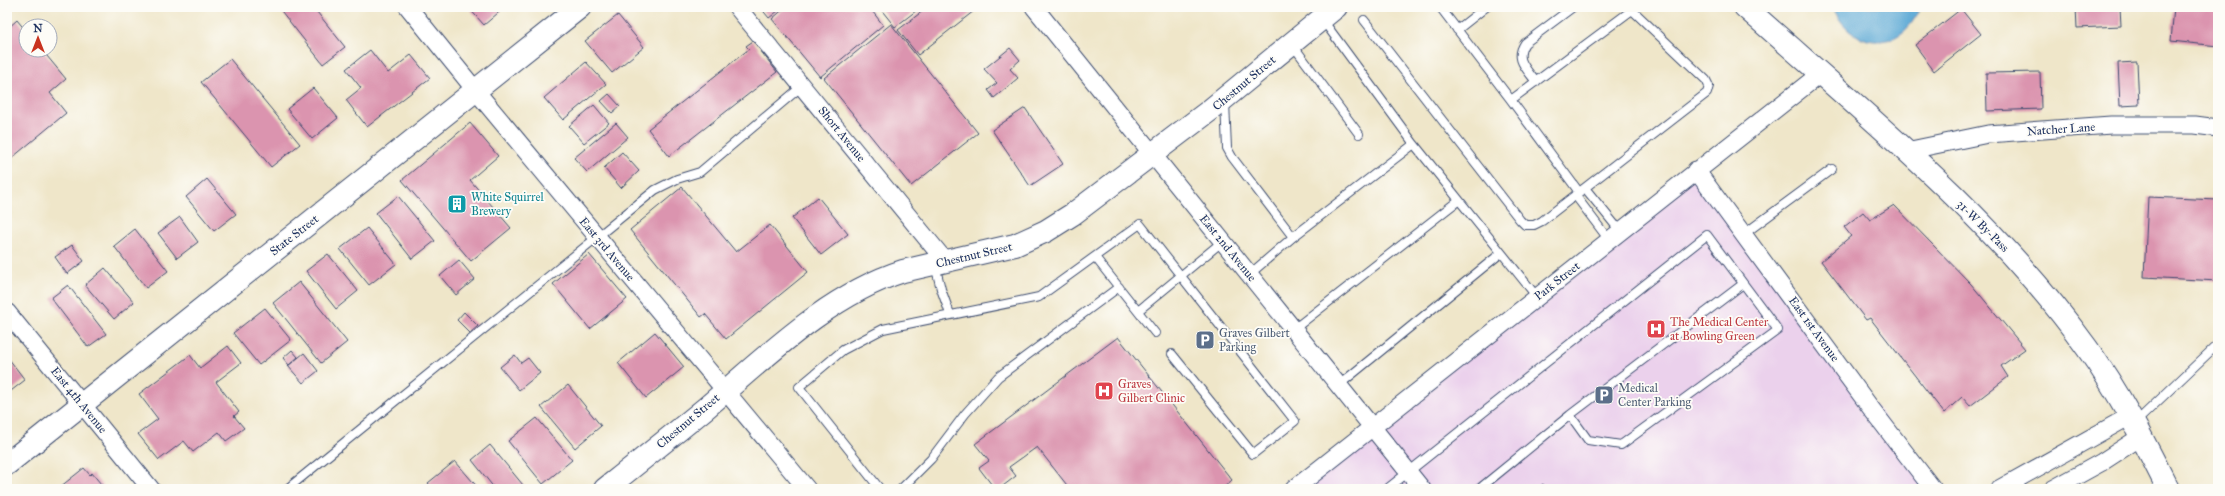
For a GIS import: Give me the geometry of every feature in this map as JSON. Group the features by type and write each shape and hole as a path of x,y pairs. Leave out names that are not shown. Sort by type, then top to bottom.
{"street":[{"name":"East 3rd Avenue","path":"408,7 807,489"},
{"name":"State Street","path":"7,464 81,403 580,7"},
{"name":"Short Avenue","path":"737,7 802,86 941,263"},
{"name":"East 2nd Avenue","path":"1034,7 1422,489"},
{"name":"31-W By-Pass","path":"1745,7 1906,151 1991,233 2044,292 2088,349 2135,425 2168,489"},
{"name":"Chestnut Street","path":"605,489 725,390 825,311 856,291 887,276 1015,245 1030,239 1073,214 1224,99 1329,13"},
{"name":"Park Street","path":"1294,489 1696,170 1820,74"},
{"name":"Natcher Lane","path":"1906,151 1988,134 2111,125 2195,125 2218,128"},
{"name":"East 1st Avenue","path":"1696,170 1873,411 1933,489"},
{"name":"East 4th Avenue","path":"7,312 151,489"},
{"path":"1999,489 2135,425"},
{"path":"2053,489 2102,462 2135,425"}],"lane":[{"path":"1440,7 1614,236"},
{"path":"1458,30 1486,7"},
{"path":"1536,82 1520,59 1520,51 1525,43 1573,7"},
{"path":"1364,20 1525,225 1534,225 1542,221 1707,93 1709,86 1706,80 1631,8 1511,100"},
{"path":"1329,13 1414,144 1537,297"},
{"path":"1292,43 1359,134"},
{"path":"287,489 598,238 655,190 676,179 700,172 802,86"},
{"path":"1224,99 1228,148 1232,157 1293,237"},
{"path":"1250,274 1293,237 1414,144"},
{"path":"1744,234 1832,169"},
{"path":"1580,191 1614,236"},
{"path":"1294,329 1458,200"},
{"path":"880,489 799,387 843,350 883,329 950,314 1039,297 1140,224 1295,421 1253,454 1172,354"},
{"path":"1387,489 1707,235 1778,330 1621,445 1588,440 1570,415"},
{"path":"1138,311 1223,241"},
{"path":"1339,385 1501,253"},
{"path":"1095,256 1155,333"},
{"path":"941,263 941,289 950,314"},
{"path":"1479,489 1570,415 1743,284"},
{"path":"901,489 931,459 965,414 998,377 1119,287"},
{"path":"2135,425 2218,344"}],"shaded area":[{"name":"The Medical Center at Bowling Green","path":"1696,170 1939,489 1292,489"}],"water":[{"path":"1833,7 1920,7 1912,22 1902,33 1890,39 1877,41 1864,39 1852,32 1841,22"}],"building":[{"path":"278,7 313,7 345,47 323,64"},
{"path":"468,7 505,7 484,25"},
{"path":"760,7 783,7 769,18"},
{"path":"786,7 869,7 883,25 820,77 772,19"},
{"path":"879,7 921,7 895,27"},
{"path":"928,7 979,7 918,55 898,30"},
{"path":"2076,7 2120,7 2121,26 2077,28"},
{"path":"2174,7 2218,7 2218,46 2171,41"},
{"path":"1961,9 1981,34 1934,71 1915,45"},
{"path":"618,15 644,47 612,73 585,41"},
{"path":"17,20 18,21 18,58 49,58 66,79 50,93 66,113 7,162 7,29"},
{"path":"891,24 978,133 911,186 824,78"},
{"path":"753,41 777,72 669,156 648,129 749,49 746,46"},
{"path":"1010,48 1020,60 1010,69 1018,78 994,98 988,90 997,83 984,69"},
{"path":"370,50 388,73 411,55 430,78 367,127 346,100 361,88 346,69"},
{"path":"230,59 300,144 271,167 201,82"},
{"path":"586,62 606,84 563,120 544,98"},
{"path":"2137,62 2139,105 2120,106 2118,63"},
{"path":"2040,72 2041,109 1987,111 1986,73"},
{"path":"313,88 338,118 312,139 287,109"},
{"path":"609,94 620,106 612,113 601,101"},
{"path":"594,105 609,123 584,143 569,126"},
{"path":"1025,108 1063,164 1030,186 992,130"},
{"name":"White Squirrel Brewery","path":"470,123 498,156 470,180 511,228 471,261 402,180"},
{"path":"616,123 628,137 587,172 574,158"},
{"path":"622,152 639,171 621,188 604,168"},
{"path":"207,179 236,214 214,231 186,197"},
{"path":"682,187 736,252 770,225 808,272 726,339 705,314 701,317 630,230"},
{"path":"398,196 435,241 412,259 376,213"},
{"path":"818,197 848,234 821,255 792,218"},
{"path":"2148,197 2218,200 2218,281 2144,277"},
{"path":"1894,205 1971,284 2025,349 2001,366 2008,377 1970,406 1962,397 1944,413 1870,318 1866,320 1821,261 1851,236 1844,227 1863,212 1870,220"},
{"path":"180,217 198,242 177,258 158,233"},
{"path":"367,228 396,264 369,285 340,249"},
{"path":"135,229 168,271 146,288 114,246"},
{"path":"72,245 84,261 67,274 55,257"},
{"path":"328,254 358,291 336,309 306,271"},
{"path":"589,254 627,299 590,329 553,284"},
{"path":"459,260 475,279 456,295 440,276"},
{"path":"105,268 134,302 114,319 85,285"},
{"path":"299,282 347,342 321,363 273,303"},
{"path":"68,285 106,334 88,347 51,298"},
{"path":"265,308 291,340 259,365 233,333"},
{"path":"464,312 478,326 470,333 457,320"},
{"path":"655,332 684,367 646,398 618,363"},
{"name":"Graves Gilbert Clinic","path":"1118,337 1232,480 1222,489 1070,489 1037,447 1009,467 1016,476 999,489 995,489 979,468 989,461 975,444"},
{"path":"228,346 241,363 216,382 239,412 234,416 244,428 226,441 219,432 193,452 184,441 159,460 138,434 158,419 139,394 190,355 200,368"},
{"path":"292,350 298,357 289,365 283,358"},
{"path":"304,353 318,371 303,383 288,366"},
{"path":"515,355 521,363 528,358 540,373 519,390 500,367"},
{"path":"9,359 25,380 7,394 7,360"},
{"path":"568,385 601,426 575,448 541,407"},
{"path":"537,418 572,460 543,484 508,441"},
{"path":"490,445 523,485 518,489 495,489 472,460"},
{"path":"455,461 479,489 433,489 428,483"},
{"path":"84,468 90,475 92,473 105,489 62,489 60,487"},
{"path":"1543,484 1547,489 1536,489"}],"place":[{"name":"White Squirrel Brewery","path":"457,204"},
{"name":"The Medical Center at Bowling Green","path":"1656,329"},
{"name":"Graves Gilbert Parking","path":"1205,340"},
{"name":"Graves Gilbert Clinic","path":"1104,391"},
{"name":"Medical Center Parking","path":"1604,395"}]}
